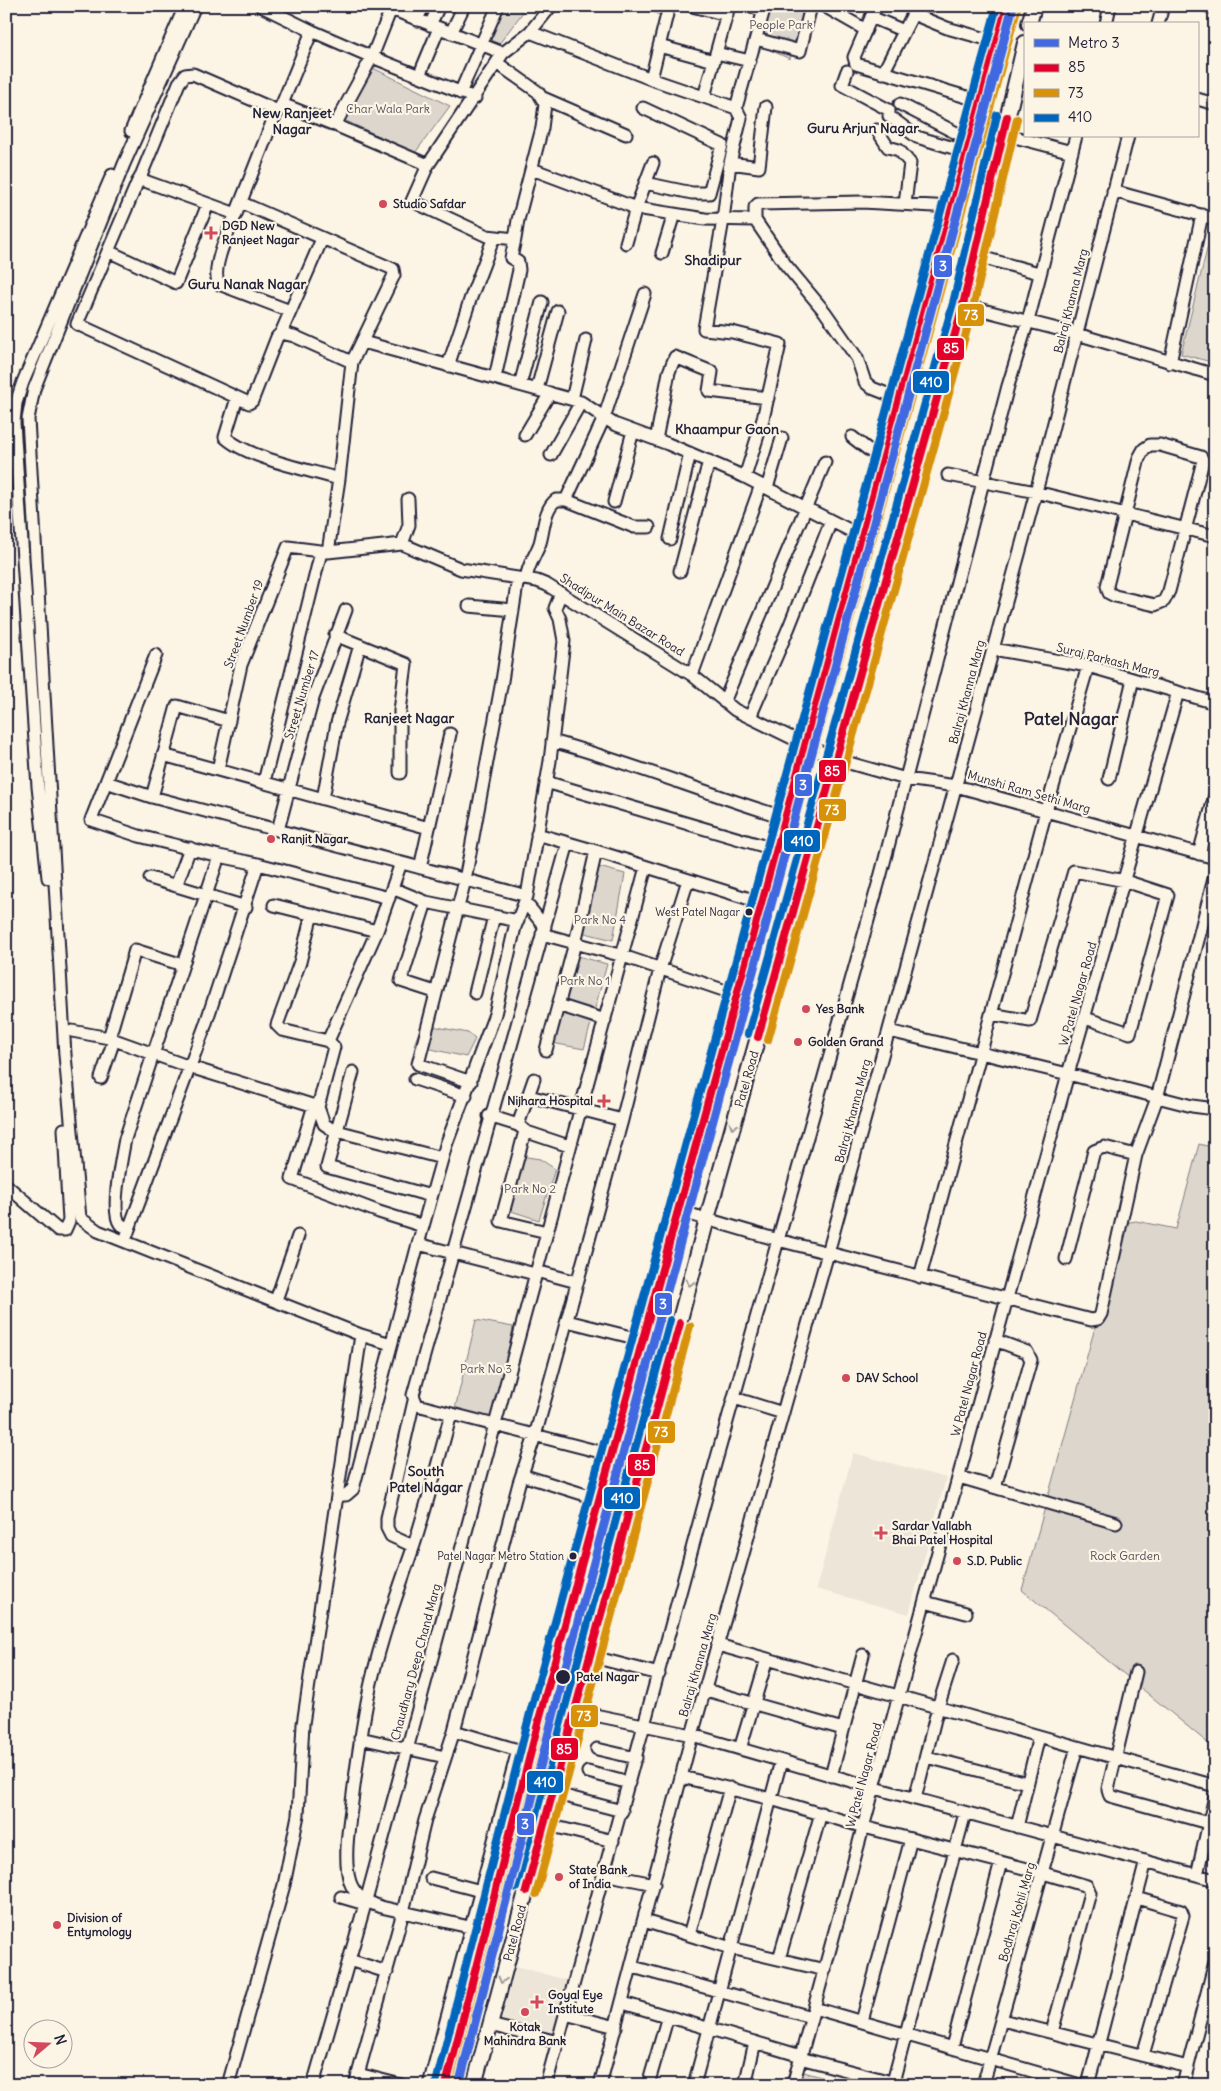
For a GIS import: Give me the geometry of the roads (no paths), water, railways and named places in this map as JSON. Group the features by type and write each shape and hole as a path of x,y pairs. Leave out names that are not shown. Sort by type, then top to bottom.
{"main road":[{"path":"446,2085 478,1929 540,1716 679,1211 1007,6"},
{"path":"1030,22 1034,6"},
{"name":"Patel Road","path":"474,2085 707,1220 963,304 973,255 1024,47"}],"street":[{"path":"6,1185 58,1230 65,1230 68,1226 49,888 38,786 14,443 16,403 44,331 185,6"},
{"path":"196,6 124,164 34,389 28,419 46,746 78,1209 80,1218 84,1223 125,1241 361,1334 391,1344"},
{"path":"261,6 372,57 475,98"},
{"path":"417,20 423,6"},
{"path":"419,76 439,6"},
{"path":"452,33 464,6"},
{"path":"460,93 498,6"},
{"path":"535,6 550,8"},
{"path":"651,79 669,6"},
{"path":"692,6 728,10 704,97"},
{"path":"744,477 768,398 780,344 732,332 704,329 723,220 730,163 741,118 736,108 765,9 748,6"},
{"path":"756,39 800,51 811,6"},
{"path":"824,6 866,30"},
{"path":"876,6 853,61 856,64 980,101"},
{"path":"1106,22 1110,6"},
{"path":"1159,22 1163,6"},
{"path":"1207,6 1215,8"},
{"path":"335,126 372,57 386,8 480,44 500,58 543,98 626,134"},
{"path":"515,239 494,237 450,220 412,201 428,165 475,98 500,58 530,32 550,8"},
{"path":"883,73 915,10 948,28 997,42"},
{"path":"871,18 904,32"},
{"path":"290,311 219,284 216,280 217,268 236,214 312,31"},
{"path":"530,32 651,79 736,108"},
{"path":"659,46 750,62"},
{"path":"847,71 842,85 888,110 889,116 917,137 968,146"},
{"path":"322,239 281,333 277,337 252,402 237,398 78,326 77,322 138,182 178,83 185,75 193,74 335,126 428,165"},
{"path":"494,378 519,270 518,262 511,258 521,205 532,169 544,115 543,98"},
{"path":"1198,99 1215,104"},
{"path":"900,104 968,146"},
{"path":"730,163 759,168 766,107"},
{"path":"643,108 722,145 709,193 692,193 645,183"},
{"path":"877,130 888,147 899,150 910,164 905,204"},
{"path":"1003,134 1072,152"},
{"path":"546,2085 906,779 1008,386 1028,321 1038,273 1076,138"},
{"name":"Balraj Khanna Marg","path":"600,2085 633,1967 692,1735 828,1253 1036,492 1127,138"},
{"path":"626,243 636,208 653,162"},
{"path":"532,169 636,208 723,220 755,220"},
{"path":"138,182 142,180 236,214"},
{"path":"1113,191 1215,219"},
{"path":"242,203 367,257 394,272 363,342 352,362 339,479 325,552 264,782"},
{"path":"108,251 176,284 208,204"},
{"path":"900,399 872,388 865,382 857,358 825,312 785,264 755,220 755,207 758,204 905,204 952,207"},
{"path":"662,253 674,214"},
{"path":"1170,363 1202,216"},
{"path":"448,366 494,237"},
{"path":"973,255 1038,273"},
{"path":"566,500 604,418 645,294"},
{"path":"520,385 542,302"},
{"path":"963,304 1077,334 1215,375"},
{"path":"537,389 558,311"},
{"path":"281,333 287,333 352,362"},
{"path":"551,455 576,400 586,340"},
{"path":"363,342 576,400 604,418 633,432 690,453 744,477 863,537"},
{"path":"656,440 669,372 675,357 712,372 709,391 768,398"},
{"path":"525,435 550,393"},
{"path":"237,398 225,437 230,442 263,457 339,479"},
{"path":"614,502 633,432"},
{"path":"852,437 884,461"},
{"path":"692,675 782,438"},
{"path":"1150,445 1160,445 1202,458 1185,528 1169,591 1164,601 1155,604 1115,596 1110,593 1107,586 1139,458 1144,449 1150,445"},
{"path":"670,539 690,453"},
{"path":"680,571 708,461"},
{"path":"724,702 825,462"},
{"path":"948,475 1036,492 1215,536"},
{"path":"402,544 409,525 408,499"},
{"path":"471,1082 418,1064 465,880 513,610 522,579 528,564 539,546 551,505 556,500 566,500 634,527 649,527"},
{"path":"750,717 789,627 830,521"},
{"name":"Shadipur Main Bazar Road","path":"288,547 325,552 402,544 461,570 542,582 692,675 724,702 835,759"},
{"name":"Street Number 19","path":"218,770 241,664 288,547"},
{"path":"337,1495 346,1495 353,1489 442,1158 495,1014 518,921 526,899 552,742 564,641 560,619 555,608 562,594"},
{"path":"469,606 513,610"},
{"name":"Street Number 17","path":"278,830 313,698 335,635 346,610"},
{"path":"335,635 406,664 400,711 400,773"},
{"path":"323,799 337,723 360,646"},
{"name":"Suraj Parkash Marg","path":"993,648 1088,666 1215,703"},
{"path":"156,655 91,820 139,836 219,856 518,921"},
{"path":"920,1277 1046,811 1088,666"},
{"path":"1109,779 1133,679"},
{"name":"W Patel Nagar Road","path":"793,2085 1068,1074 1138,837 1178,692"},
{"path":"152,797 177,706 229,721"},
{"path":"420,868 450,734"},
{"path":"552,742 600,755 786,818"},
{"path":"163,755 429,828"},
{"name":"Munshi Ram Sethi Marg","path":"835,759 906,779 956,786 1215,858"},
{"path":"106,782 152,797 465,880 526,899 544,930 575,943 623,956 729,992"},
{"path":"546,782 777,850"},
{"path":"1199,854 1215,795"},
{"path":"537,834 753,900"},
{"path":"413,1546 391,1536 387,1528 387,1518 414,1400 413,1394 451,1253 568,842"},
{"path":"176,886 190,848"},
{"path":"546,1050 575,943 596,851"},
{"path":"129,1229 117,1220 118,1176 125,1139 219,856"},
{"path":"328,1041 377,931 401,863"},
{"path":"125,1241 190,1067 246,907 258,864"},
{"name":"Chaudhary Deep Chand Marg","path":"313,2085 366,1903 406,1748 496,1427 646,867"},
{"path":"991,1014 1030,1021 1074,871 1125,881 1168,895 1130,1033 1085,1018"},
{"path":"679,1211 778,1240 920,1277 1091,1320 1098,1320 1101,1314 1136,1155 1157,1098 1215,875"},
{"path":"150,878 246,907"},
{"path":"401,2085 356,2079 404,1912 425,1820 454,1731 522,1475 535,1436 567,1321 622,1120 660,969 688,880"},
{"path":"426,902 401,981 435,992"},
{"path":"274,905 377,931"},
{"path":"312,914 300,962 277,1025 282,1030 332,1042 334,1047 292,1179 379,1212 423,1226"},
{"path":"475,993 494,916"},
{"path":"101,1078 136,950 183,965"},
{"path":"558,1005 605,1020"},
{"path":"72,1031 111,1039 190,1067 316,1106 324,1124 335,1131 442,1158"},
{"path":"889,1031 1068,1074 1157,1098 1215,1109"},
{"path":"353,1072 335,1131 327,1167 431,1196"},
{"path":"416,1079 466,1096"},
{"path":"534,1079 528,1096 501,1221 547,1232"},
{"path":"528,1096 622,1120"},
{"path":"490,1116 570,1146"},
{"path":"1066,1259 1094,1151 1104,1147 1136,1155"},
{"path":"276,1300 298,1236"},
{"path":"418,1244 577,1282"},
{"path":"567,1321 635,1338"},
{"path":"228,2085 284,1886 298,1815 304,1724 361,1334"},
{"path":"995,1340 1028,1352 1031,1360 996,1487"},
{"path":"734,1398 783,1414"},
{"path":"414,1400 418,1405 496,1427 612,1454 642,1464"},
{"path":"366,1903 356,1893 350,1881 348,1864 350,1818 360,1738 383,1637 413,1546 451,1414"},
{"path":"522,1475 589,1496"},
{"path":"959,1477 1116,1523"},
{"path":"925,1602 966,1613"},
{"path":"718,1646 1215,1786"},
{"path":"831,1776 863,1655"},
{"path":"740,1749 767,1659"},
{"path":"605,1660 659,1674"},
{"path":"915,1799 938,1707 954,1660"},
{"path":"1136,1672 1108,1793 1113,1798 1208,1823"},
{"path":"706,1690 843,1729"},
{"path":"575,1711 692,1735 831,1776 1215,1880"},
{"path":"429,2085 478,1929 481,1891 518,1750 454,1731"},
{"path":"1017,1826 1038,1736"},
{"path":"360,1738 445,1757"},
{"name":"Bodhraj Kohli Marg","path":"983,2085 1077,1747"},
{"path":"597,1749 636,1758"},
{"path":"927,1757 1027,1783"},
{"path":"694,2085 782,1761"},
{"path":"588,1772 629,1782"},
{"path":"682,1776 771,1799 864,1827 1043,1872 1086,1886 1090,1893 1052,2032"},
{"path":"689,1935 730,1788"},
{"path":"553,1793 622,1811"},
{"path":"1197,1875 1215,1796"},
{"path":"622,2003 801,2057 898,2083 906,2034 965,1813"},
{"path":"779,1959 821,1814"},
{"path":"544,1824 614,1841"},
{"path":"862,2021 911,1839"},
{"path":"952,2047 1001,1862"},
{"path":"1088,2085 1146,1862"},
{"path":"604,1874 654,1884"},
{"path":"431,1878 481,1891"},
{"path":"341,1897 478,1929"},
{"path":"1137,1898 1181,1911 1183,1916 1143,2055"},
{"path":"644,1921 731,1948 824,1970"},
{"path":"349,1960 387,1972"},
{"path":"1183,2085 1215,1962"},
{"path":"633,1967 719,1992 813,2013 862,2021 991,2057 1080,2085"},
{"path":"565,2014 616,2026"},
{"path":"648,2085 668,2016"},
{"path":"1002,2020 1188,2067"},
{"path":"490,2025 558,2042"},
{"path":"745,2085 755,2042"}],"waterway":[{"path":"28,393 22,419 33,605"}],"metro line":[{"name":"3","path":"459,2085 563,1677 1013,6"}],"place":[{"name":"Studio Safdar","path":"383,204"},
{"name":"DGD New Ranjeet Nagar","path":"211,233"},
{"name":"Ranjit Nagar","path":"271,839"},
{"name":"West Patel Nagar","path":"749,912"},
{"name":"Yes Bank","path":"806,1009"},
{"name":"Golden Grand","path":"798,1042"},
{"name":"Nijhara Hospital","path":"604,1101"},
{"name":"DAV School","path":"846,1378"},
{"name":"Sardar Vallabh Bhai Patel Hospital","path":"881,1533"},
{"name":"Patel Nagar Metro Station","path":"573,1556"},
{"name":"S.D. Public","path":"957,1561"},
{"name":"Patel Nagar","path":"563,1677"},
{"name":"State Bank of India","path":"559,1877"},
{"name":"Division of Entymology","path":"57,1925"},
{"name":"Goyal Eye Institute","path":"537,2002"},
{"name":"Kotak Mahindra Bank","path":"525,2012"}],"district":[{"name":"New Ranjeet Nagar","path":"292,122"},
{"name":"Guru Arjun Nagar","path":"863,128"},
{"name":"Shadipur","path":"713,260"},
{"name":"Guru Nanak Nagar","path":"247,284"},
{"name":"Khaampur Gaon","path":"727,429"},
{"name":"Ranjeet Nagar","path":"409,718"},
{"name":"Patel Nagar","path":"1071,719"},
{"name":"South Patel Nagar","path":"426,1479"}],"park label":[{"name":"People Park","path":"781,25"},
{"name":"Char Wala Park","path":"388,109"},
{"name":"Park No 4","path":"600,920"},
{"name":"Park No 1","path":"585,981"},
{"name":"Park No 2","path":"530,1189"},
{"name":"Park No 3","path":"486,1369"},
{"name":"Rock Garden","path":"1125,1556"}]}
